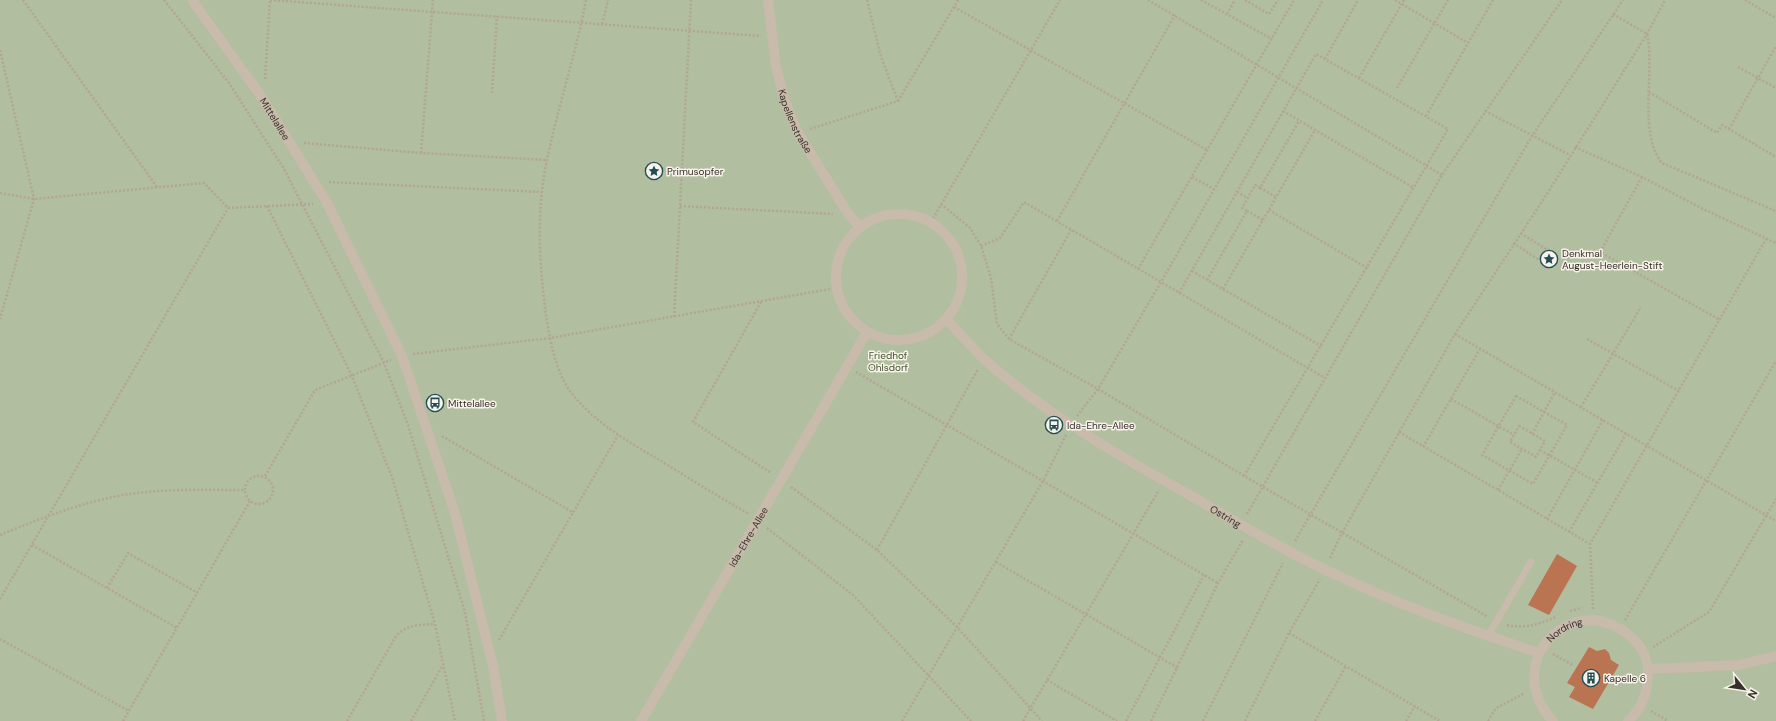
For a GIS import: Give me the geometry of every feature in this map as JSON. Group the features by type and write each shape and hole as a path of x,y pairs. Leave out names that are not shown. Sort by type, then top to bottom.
{"street":[{"name":"Mittelallee","path":"192,0 264,99 327,203 402,356 455,513 490,656 502,721"},
{"name":"Kapellenstraße","path":"768,0 778,74 786,104 798,133 849,215 860,227"},
{"path":"895,214 915,215 931,222 949,238 959,257 962,278 958,300 946,319 930,332 909,340 888,340 867,332 853,321 842,306 836,288 836,271 840,254 848,239 860,227 876,217 895,214"},
{"name":"Ostring","path":"946,319 984,359 1031,397 1071,424 1245,527 1325,570 1456,625 1488,636 1541,650"},
{"name":"Ida-Ehre-Allee","path":"640,721 867,332"},
{"name":"Nordring","path":"1553,721 1539,701 1535,689 1534,670 1541,650 1552,636 1564,627 1578,622 1593,620 1608,623 1621,628 1635,641 1644,653 1648,669 1648,688 1641,706 1628,721"},
{"path":"1648,669 1739,665 1776,656"}],"lane":[{"path":"1488,636 1531,562"}],"path":[{"path":"23,0 157,188"},
{"path":"164,0 228,83 284,169 384,363 408,425 465,612 484,721"},
{"path":"264,99 270,0 772,36"},
{"path":"421,153 433,0"},
{"path":"586,0 582,23 546,160 539,219 541,280 550,338 561,374 570,391 594,416 618,435 758,520 853,595 971,721"},
{"path":"602,24 608,0"},
{"path":"674,317 690,0"},
{"path":"867,0 881,57 898,101"},
{"path":"798,133 898,101 958,0"},
{"path":"931,222 1060,0"},
{"path":"1148,0 1442,175"},
{"path":"1201,0 1272,39"},
{"path":"1227,14 1235,0"},
{"path":"1245,0 1269,14 1278,0"},
{"path":"1138,269 1294,0"},
{"path":"902,721 1044,481 1071,424 1098,389 1323,0"},
{"path":"1325,59 1358,0"},
{"path":"1395,0 1468,43"},
{"path":"1359,78 1404,0"},
{"path":"1397,88 1448,0"},
{"path":"1426,116 1493,0"},
{"path":"1151,721 1178,668 1263,487 1325,378 1442,175 1562,0"},
{"path":"1203,721 1289,551 1532,136 1623,0"},
{"path":"1245,721 1290,633 1325,570 1342,533 1455,334 1647,34 1665,0"},
{"path":"1747,0 1776,18"},
{"path":"954,7 1207,150"},
{"path":"1613,14 1647,34 1651,50 1649,122 1657,157 1662,163 1776,211"},
{"path":"1057,222 1175,15"},
{"path":"492,93 497,16"},
{"path":"1729,129 1776,46"},
{"path":"0,50 34,199 0,319"},
{"path":"1179,293 1316,54 1448,129 1244,476"},
{"path":"1738,67 1776,88"},
{"path":"1649,92 1717,133 1722,125 1776,157"},
{"path":"1283,111 1414,188"},
{"path":"1485,111 1570,155"},
{"path":"1260,188 1299,120"},
{"path":"1223,289 1315,130"},
{"path":"291,142 421,153 546,160"},
{"path":"1575,147 1642,177 1703,209 1776,243"},
{"path":"1192,177 1214,189"},
{"path":"1642,177 1600,252 1720,320"},
{"path":"314,181 542,192"},
{"path":"0,193 34,199 204,183 228,208 327,203"},
{"path":"1263,220 1242,208 1255,185 1276,197"},
{"path":"1238,192 1248,198"},
{"path":"981,246 1000,238 1024,202 1325,378"},
{"path":"941,204 970,228 981,246 992,278 997,324 1009,339 1098,389 1244,476 1496,622 1516,627 1536,625 1558,616"},
{"path":"267,206 352,376 392,477 435,624 455,721"},
{"path":"680,206 849,215"},
{"path":"0,599 51,514 228,208"},
{"path":"1269,210 1367,268"},
{"path":"1207,280 1247,211"},
{"path":"1009,339 1071,230"},
{"path":"1513,243 1539,260 1546,249 1520,233"},
{"path":"1593,620 1590,544 1766,239"},
{"path":"1192,271 1321,346"},
{"path":"265,476 315,390 402,356 550,338 836,288"},
{"path":"761,302 693,422 782,480 877,550 957,627 1042,721"},
{"path":"1581,407 1641,307"},
{"path":"1455,334 1776,521"},
{"path":"1587,339 1679,391"},
{"path":"1423,447 1480,349"},
{"path":"877,550 984,359"},
{"path":"1621,628 1776,361"},
{"path":"847,367 1218,583"},
{"path":"1532,434 1555,392"},
{"path":"1516,396 1544,412 1567,425 1534,484 1482,455 1516,396"},
{"path":"1451,399 1514,435"},
{"path":"1547,519 1603,420"},
{"path":"1519,426 1532,434 1545,441 1536,457 1510,442 1519,426"},
{"path":"426,427 574,513"},
{"path":"1399,432 1590,544"},
{"path":"1568,532 1626,434"},
{"path":"490,656 618,435"},
{"path":"1498,490 1522,449"},
{"path":"1540,450 1598,482"},
{"path":"255,476 265,476 273,486 270,499 258,504 250,501 244,490 247,481 255,476"},
{"path":"1023,721 1165,481"},
{"path":"0,535 51,514 114,496 180,489 244,490"},
{"path":"1644,653 1709,612 1776,498"},
{"path":"123,721 250,501"},
{"path":"32,545 177,628"},
{"path":"107,588 128,553 198,593"},
{"path":"996,562 1178,668"},
{"path":"1126,721 1204,575"},
{"path":"1564,613 1575,609 1593,606"},
{"path":"347,721 396,636 404,629 413,625 435,624"},
{"path":"1290,633 1440,721"},
{"path":"0,639 129,711"},
{"path":"1541,650 1574,666"},
{"path":"411,721 444,665"},
{"path":"1314,721 1346,666"},
{"path":"1047,680 1117,721"},
{"path":"1488,721 1496,708 1535,689"},
{"path":"1406,721 1415,706"},
{"path":"1641,706 1668,721"}],"green space":[{"name":"Friedhof Ohlsdorf","path":"0,0 1776,0 1776,721 0,721"}],"building":[{"path":"1557,554 1577,566 1549,615 1528,605"},
{"name":"Kapelle 6","path":"1589,647 1597,651 1605,649 1609,653 1611,660 1619,665 1593,709 1569,697 1575,687 1567,683"}],"place":[{"name":"Primusopfer","path":"654,171"},
{"name":"Denkmal August-Heerlein-Stift","path":"1549,259"},
{"name":"Mittelallee","path":"435,403"},
{"name":"Ida-Ehre-Allee","path":"1054,425"},
{"name":"Kapelle 6","path":"1591,678"}]}
